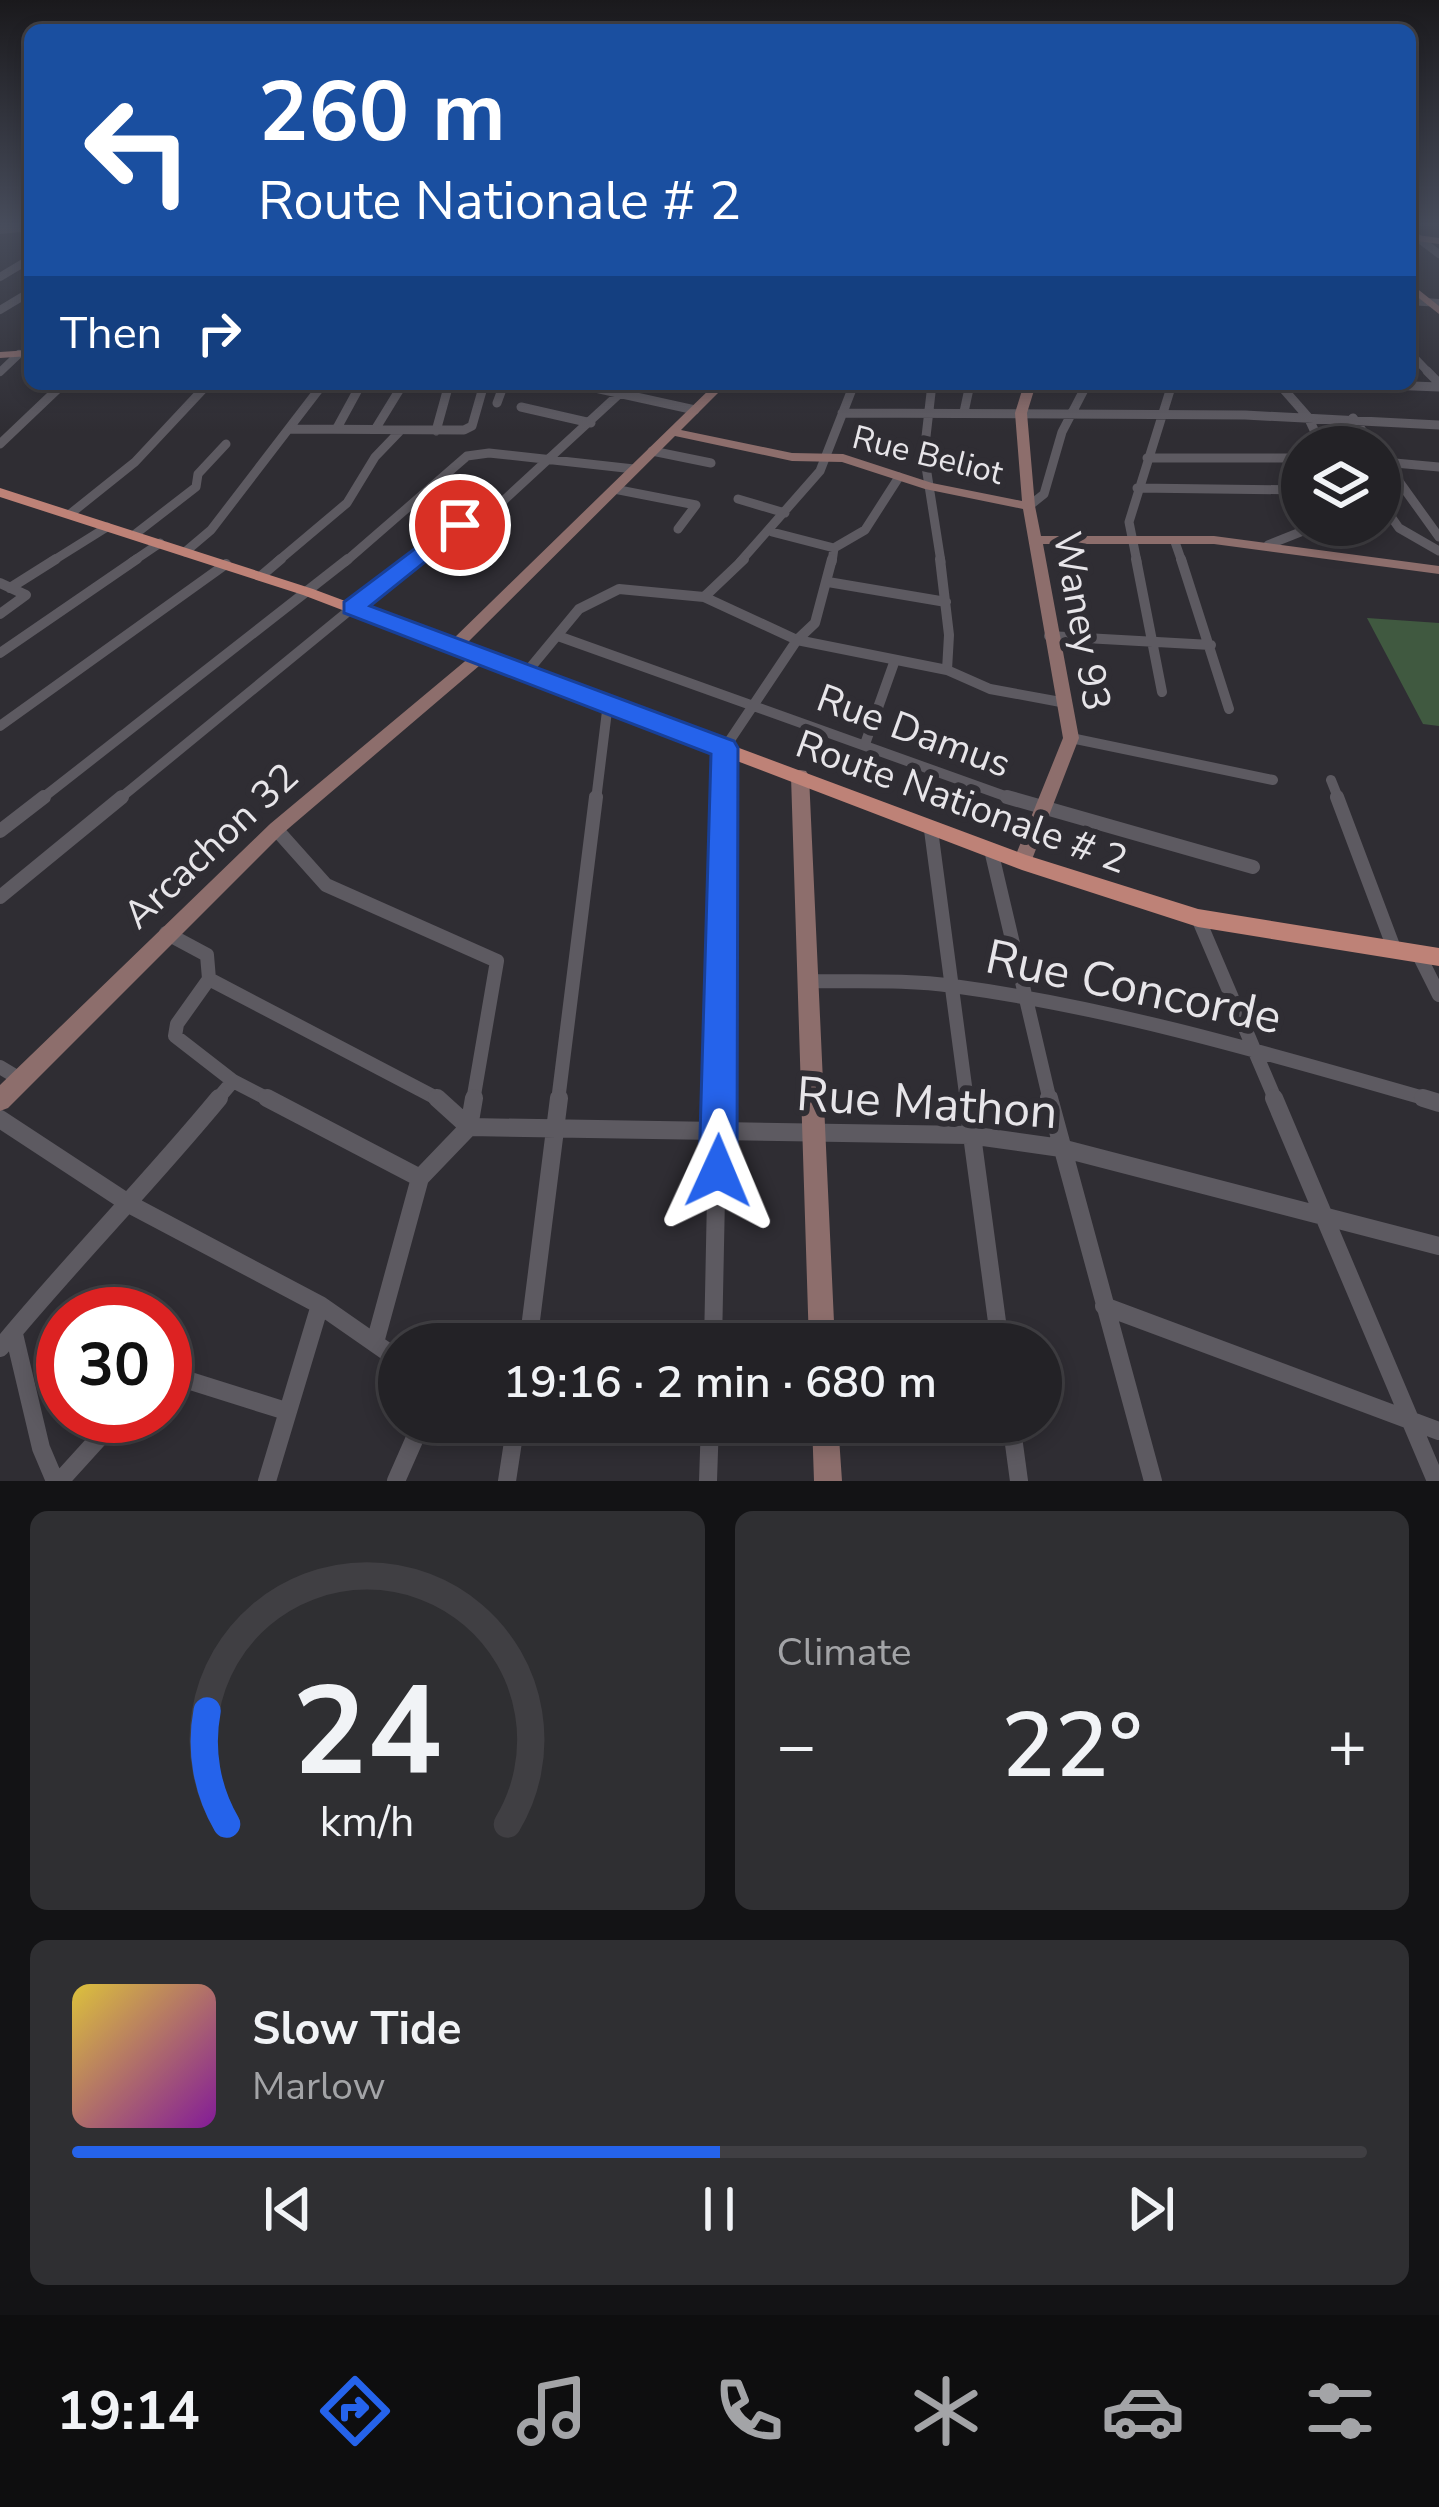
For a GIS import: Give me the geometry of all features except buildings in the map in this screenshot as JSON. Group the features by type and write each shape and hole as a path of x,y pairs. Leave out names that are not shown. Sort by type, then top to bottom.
{"main road":[{"name":"Route Nationale # 2","path":"5,498 70,514 308,592 1022,862 1198,918 1429,956"}],"street":[{"path":"1416,360 1439,385"},
{"path":"0,443 57,390"},
{"path":"70,514 135,462 202,390"},
{"path":"185,552 212,530 318,390"},
{"path":"337,428 359,390"},
{"path":"376,428 399,390"},
{"path":"436,431 447,390"},
{"path":"289,429 470,428 482,390"},
{"path":"497,403 502,390"},
{"path":"0,896 450,528 489,514 625,390"},
{"path":"629,390 695,410"},
{"path":"456,645 715,390"},
{"path":"704,597 785,514 826,456 852,390"},
{"path":"931,390 926,412 929,486 946,602 947,670"},
{"path":"964,412 969,390"},
{"name":"Waney 93","path":"1022,862 1071,738 1029,506 1021,412 1028,390"},
{"path":"1029,506 1044,494 1085,390"},
{"path":"1162,692 1129,540 1137,488 1170,390"},
{"path":"1285,390 1313,426"},
{"path":"521,407 590,423"},
{"path":"842,413 1163,413 1439,425"},
{"path":"1353,418 1359,426"},
{"path":"261,576 347,503 375,458 401,430"},
{"name":"Rue Beliot","path":"673,432 792,457 826,456 929,486 1029,506"},
{"path":"134,535 196,488 198,474 226,444"},
{"path":"652,451 711,463"},
{"path":"0,832 308,592 467,456 482,452 634,469"},
{"path":"1147,458 1281,458"},
{"path":"1401,461 1439,467"},
{"path":"772,532 833,548 851,545 868,529 899,478"},
{"path":"1401,484 1439,537"},
{"path":"1137,488 1281,490"},
{"path":"614,489 696,505 678,529"},
{"path":"738,499 785,514"},
{"path":"1424,516 1439,517"},
{"path":"5,585 107,527"},
{"path":"1401,529 1439,551"},
{"path":"1034,539 1268,545 1439,570"},
{"path":"1268,545 1281,540"},
{"path":"1175,542 1229,709"},
{"path":"0,653 160,544"},
{"path":"713,1323 724,748 797,640 810,633 828,582 833,548"},
{"path":"0,726 226,564"},
{"path":"828,582 946,602"},
{"path":"0,614 26,597 5,585"},
{"path":"526,673 607,589 704,597 797,640 947,670 990,689 1066,703"},
{"name":"Rue Damus","path":"558,636 1040,809 1253,867"},
{"path":"1049,636 1150,646 1211,645"},
{"name":"Arcachon 32","path":"0,1100 165,933 276,830 481,656"},
{"path":"865,744 895,660"},
{"path":"531,1323 608,703"},
{"path":"1071,738 1273,780"},
{"path":"800,776 821,1323"},
{"path":"1331,780 1395,952"},
{"path":"0,1119 131,1205 376,1339 420,1178 469,1127 497,961 326,885 276,830"},
{"path":"931,830 997,1323"},
{"path":"991,850 1061,1148 1154,1481"},
{"path":"1198,918 1436,1481"},
{"path":"165,933 208,955 209,979 177,1024 175,1036 232,1082 420,1178"},
{"path":"1429,956 1439,995"},
{"path":"209,979 440,1100 469,1127"},
{"name":"Rue Concorde","path":"806,981 949,985 1023,998 1255,1050 1439,1103"},
{"path":"0,1067 20,1078"},
{"path":"94,1443 58,1481 41,1448 7,1341 61,1274 131,1205 232,1082"},
{"name":"Rue Mathon","path":"469,1127 969,1135 1061,1148 1324,1212 1439,1246"},
{"path":"267,1481 320,1305"},
{"path":"1104,1306 1439,1430"},
{"path":"192,1381 286,1411"},
{"path":"396,1481 413,1443"},
{"path":"507,1481 513,1443"},
{"path":"709,1481 710,1443"},
{"path":"826,1443 828,1481"},
{"path":"1014,1443 1019,1481"}],"green space":[{"path":"1367,618 1439,623 1439,726 1423,724"}],"route":[{"path":"460,525 450,528 352,608 724,748 718,1171"}]}
